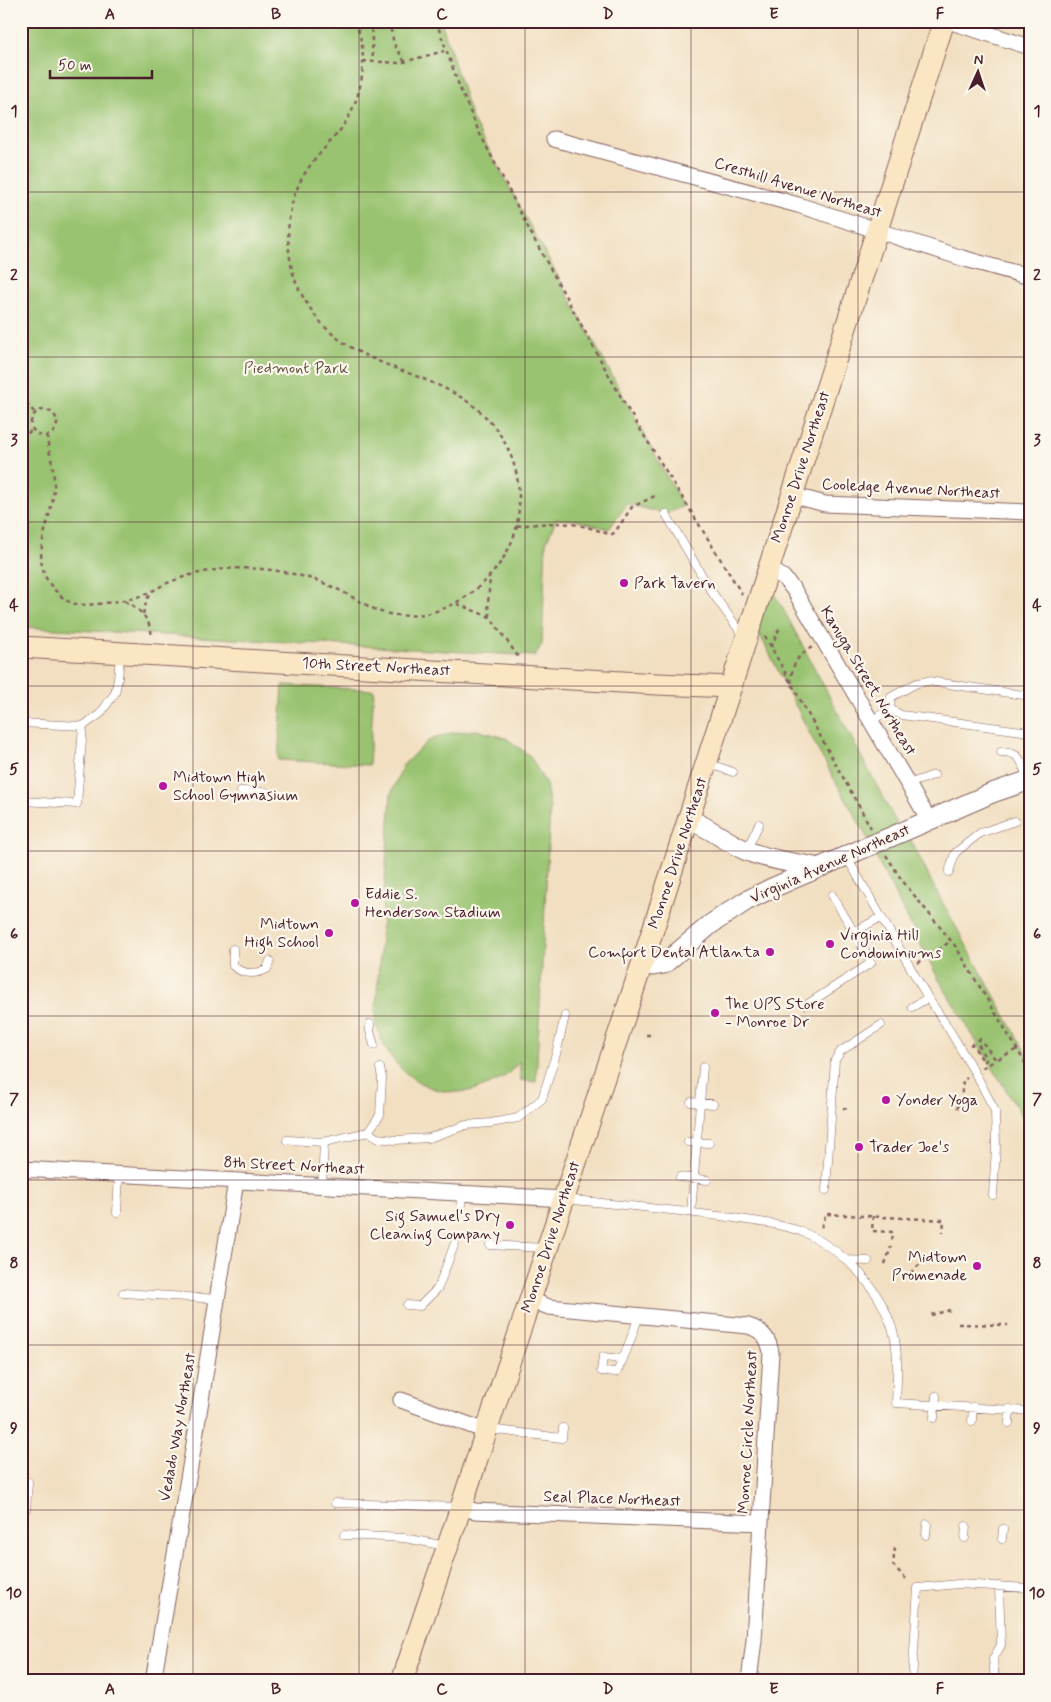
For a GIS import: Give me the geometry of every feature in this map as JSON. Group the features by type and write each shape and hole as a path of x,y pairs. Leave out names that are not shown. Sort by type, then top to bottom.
{"main road":[{"name":"Monroe Drive Northeast","path":"400,1677 448,1546 642,964 944,21"},
{"name":"10th Street Northeast","path":"21,647 731,687"}],"street":[{"path":"948,21 1030,47"},
{"name":"Cresthill Avenue Northeast","path":"554,139 726,184 962,258 1030,277"},
{"name":"Cooledge Avenue Northeast","path":"792,495 825,504 1030,512"},
{"name":"Kanuga Street Northeast","path":"768,568 783,577 794,590 930,820"},
{"name":"Virginia Avenue Northeast","path":"642,964 653,966 664,964 711,924 746,901 992,793 1029,780"},
{"path":"688,819 701,824 722,839 761,856 819,868"},
{"name":"8th Street Northeast","path":"21,1169 322,1186 461,1199 564,1199"},
{"name":"Vedado Way Northeast","path":"152,1680 218,1299 236,1181"},
{"name":"Monroe Circle Northeast","path":"530,1300 549,1306 748,1326 763,1333 770,1343 762,1523 754,1640 749,1681"},
{"path":"401,1400 487,1430"},
{"name":"Seal Place Northeast","path":"461,1507 475,1511 762,1523"}],"lane":[{"path":"666,514 711,591 745,639"},
{"path":"21,723 83,726 100,714 114,693 118,679 121,653"},
{"path":"890,709 891,697 917,682 928,681 1030,696"},
{"path":"871,721 890,709"},
{"path":"890,709 901,715 1030,732"},
{"path":"21,801 77,804 83,726"},
{"path":"1001,752 1016,754 1021,760 1029,780"},
{"path":"706,763 734,772"},
{"path":"908,784 934,775"},
{"path":"240,791 266,792"},
{"path":"950,872 955,854 980,833 1015,821"},
{"path":"746,850 759,824"},
{"path":"846,856 928,998 978,1070 995,1111 996,1148 993,1195"},
{"path":"806,1005 871,963 832,895"},
{"path":"854,932 881,917"},
{"path":"233,949 232,966 241,972 259,973 267,969 270,961"},
{"path":"912,1007 928,998"},
{"path":"368,1132 377,1138 395,1140 429,1138 466,1125 518,1118 542,1099 565,1016"},
{"path":"370,1024 374,1045"},
{"path":"826,1190 835,1060 841,1051 882,1025"},
{"path":"691,1212 695,1179 693,1142 695,1102 703,1067"},
{"path":"287,1140 324,1142 368,1132 380,1115 382,1078 380,1068"},
{"path":"695,1102 713,1104"},
{"path":"322,1186 324,1142"},
{"path":"693,1142 709,1143"},
{"path":"117,1213 120,1174"},
{"path":"680,1177 708,1180"},
{"path":"564,1199 691,1212 772,1224 806,1234 838,1252 863,1276 881,1304 893,1331 896,1362 896,1403 1030,1410"},
{"path":"407,1306 420,1306 438,1288 455,1243"},
{"path":"490,1245 548,1248"},
{"path":"846,1260 868,1261"},
{"path":"123,1293 218,1299"},
{"path":"623,1359 639,1315"},
{"path":"934,1418 936,1396"},
{"path":"972,1421 973,1407"},
{"path":"1009,1424 1010,1409"},
{"path":"487,1430 561,1440 563,1428"},
{"path":"21,1509 26,1509 28,1482"},
{"path":"335,1503 461,1507"},
{"path":"926,1535 927,1524"},
{"path":"965,1538 966,1526"},
{"path":"1002,1540 1003,1529"},
{"path":"344,1535 404,1538 448,1546"},
{"path":"912,1681 918,1588 958,1584 1030,1588"},
{"path":"996,1681 993,1659 1001,1646 999,1586"}],"path":[{"path":"47,435 48,451 55,482 53,499 42,536 42,566 45,578 56,592 70,603 79,605 123,600 143,595 183,578 210,570 255,569 287,572 319,581 375,609 390,613 402,615 426,613 457,604 470,594 500,564 509,548 516,526 519,494 516,469 502,437 486,416 454,392 370,357 332,334 322,325 306,303 295,279 288,235 294,197 306,171 342,127 361,83 363,61 361,38 355,21"},
{"path":"371,21 373,62"},
{"path":"388,21 394,44 406,62"},
{"path":"436,21 445,51 479,132 534,239 627,408 742,593"},
{"path":"363,61 400,63 445,51"},
{"path":"21,397 35,413"},
{"path":"47,410 53,413 56,417 56,428 51,434 38,434 33,429 31,420 35,413 47,410"},
{"path":"21,438 33,429"},
{"path":"516,526 546,522 570,523 611,536 616,532 632,507 655,496"},
{"path":"490,575 488,605 490,617 509,642 530,676"},
{"path":"143,614 147,599 153,590"},
{"path":"123,600 139,609 143,614 152,633 154,655"},
{"path":"457,604 490,617"},
{"path":"771,648 780,627"},
{"path":"791,684 791,672 794,662 816,645"},
{"path":"911,968 951,940"},
{"path":"646,1035 653,1035"},
{"path":"978,1070 969,1046 972,1044 984,1062 986,1060 977,1041 980,1039 996,1060"},
{"path":"957,1108 961,1102 963,1080 1017,1049"},
{"path":"843,1108 850,1109"},
{"path":"821,1227 825,1214 944,1220 943,1232"},
{"path":"873,1216 872,1231 893,1232 892,1242"},
{"path":"885,1264 891,1247"},
{"path":"905,1278 920,1264"},
{"path":"931,1315 950,1310"},
{"path":"958,1324 1008,1325"},
{"path":"894,1548 894,1565 908,1581"}],"green space":[{"name":"Piedmont Park","path":"21,21 441,21 472,119 683,506 666,514 627,504 609,529 575,520 556,519 546,543 542,644 535,656 21,627"},
{"path":"769,586 781,605 898,828 869,841 818,750 756,627"},
{"path":"283,685 374,690 369,765 278,760"},
{"path":"476,730 506,738 530,756 546,784 550,808 536,1082 520,1080 520,1061 501,1079 475,1090 460,1092 432,1088 407,1074 396,1064 385,1048 375,1022 391,794 403,765 428,741 451,733"},
{"path":"907,832 935,889 1030,1060 1030,1129 939,980 871,848"}],"waterway":[{"path":"275,25 277,21"}],"place":[{"name":"Park Tavern","path":"624,583"},
{"name":"Midtown High School Gymnasium","path":"163,786"},
{"name":"Eddie S. Henderson Stadium","path":"355,903"},
{"name":"Midtown High School","path":"329,933"},
{"name":"Virginia Hill Condominiums","path":"830,944"},
{"name":"Comfort Dental Atlanta","path":"770,952"},
{"name":"The UPS Store - Monroe Dr","path":"715,1013"},
{"name":"Yonder Yoga","path":"886,1100"},
{"name":"Trader Joe's","path":"859,1147"},
{"name":"Sig Samuel's Dry Cleaning Company","path":"510,1225"},
{"name":"Midtown Promenade","path":"977,1266"}]}
